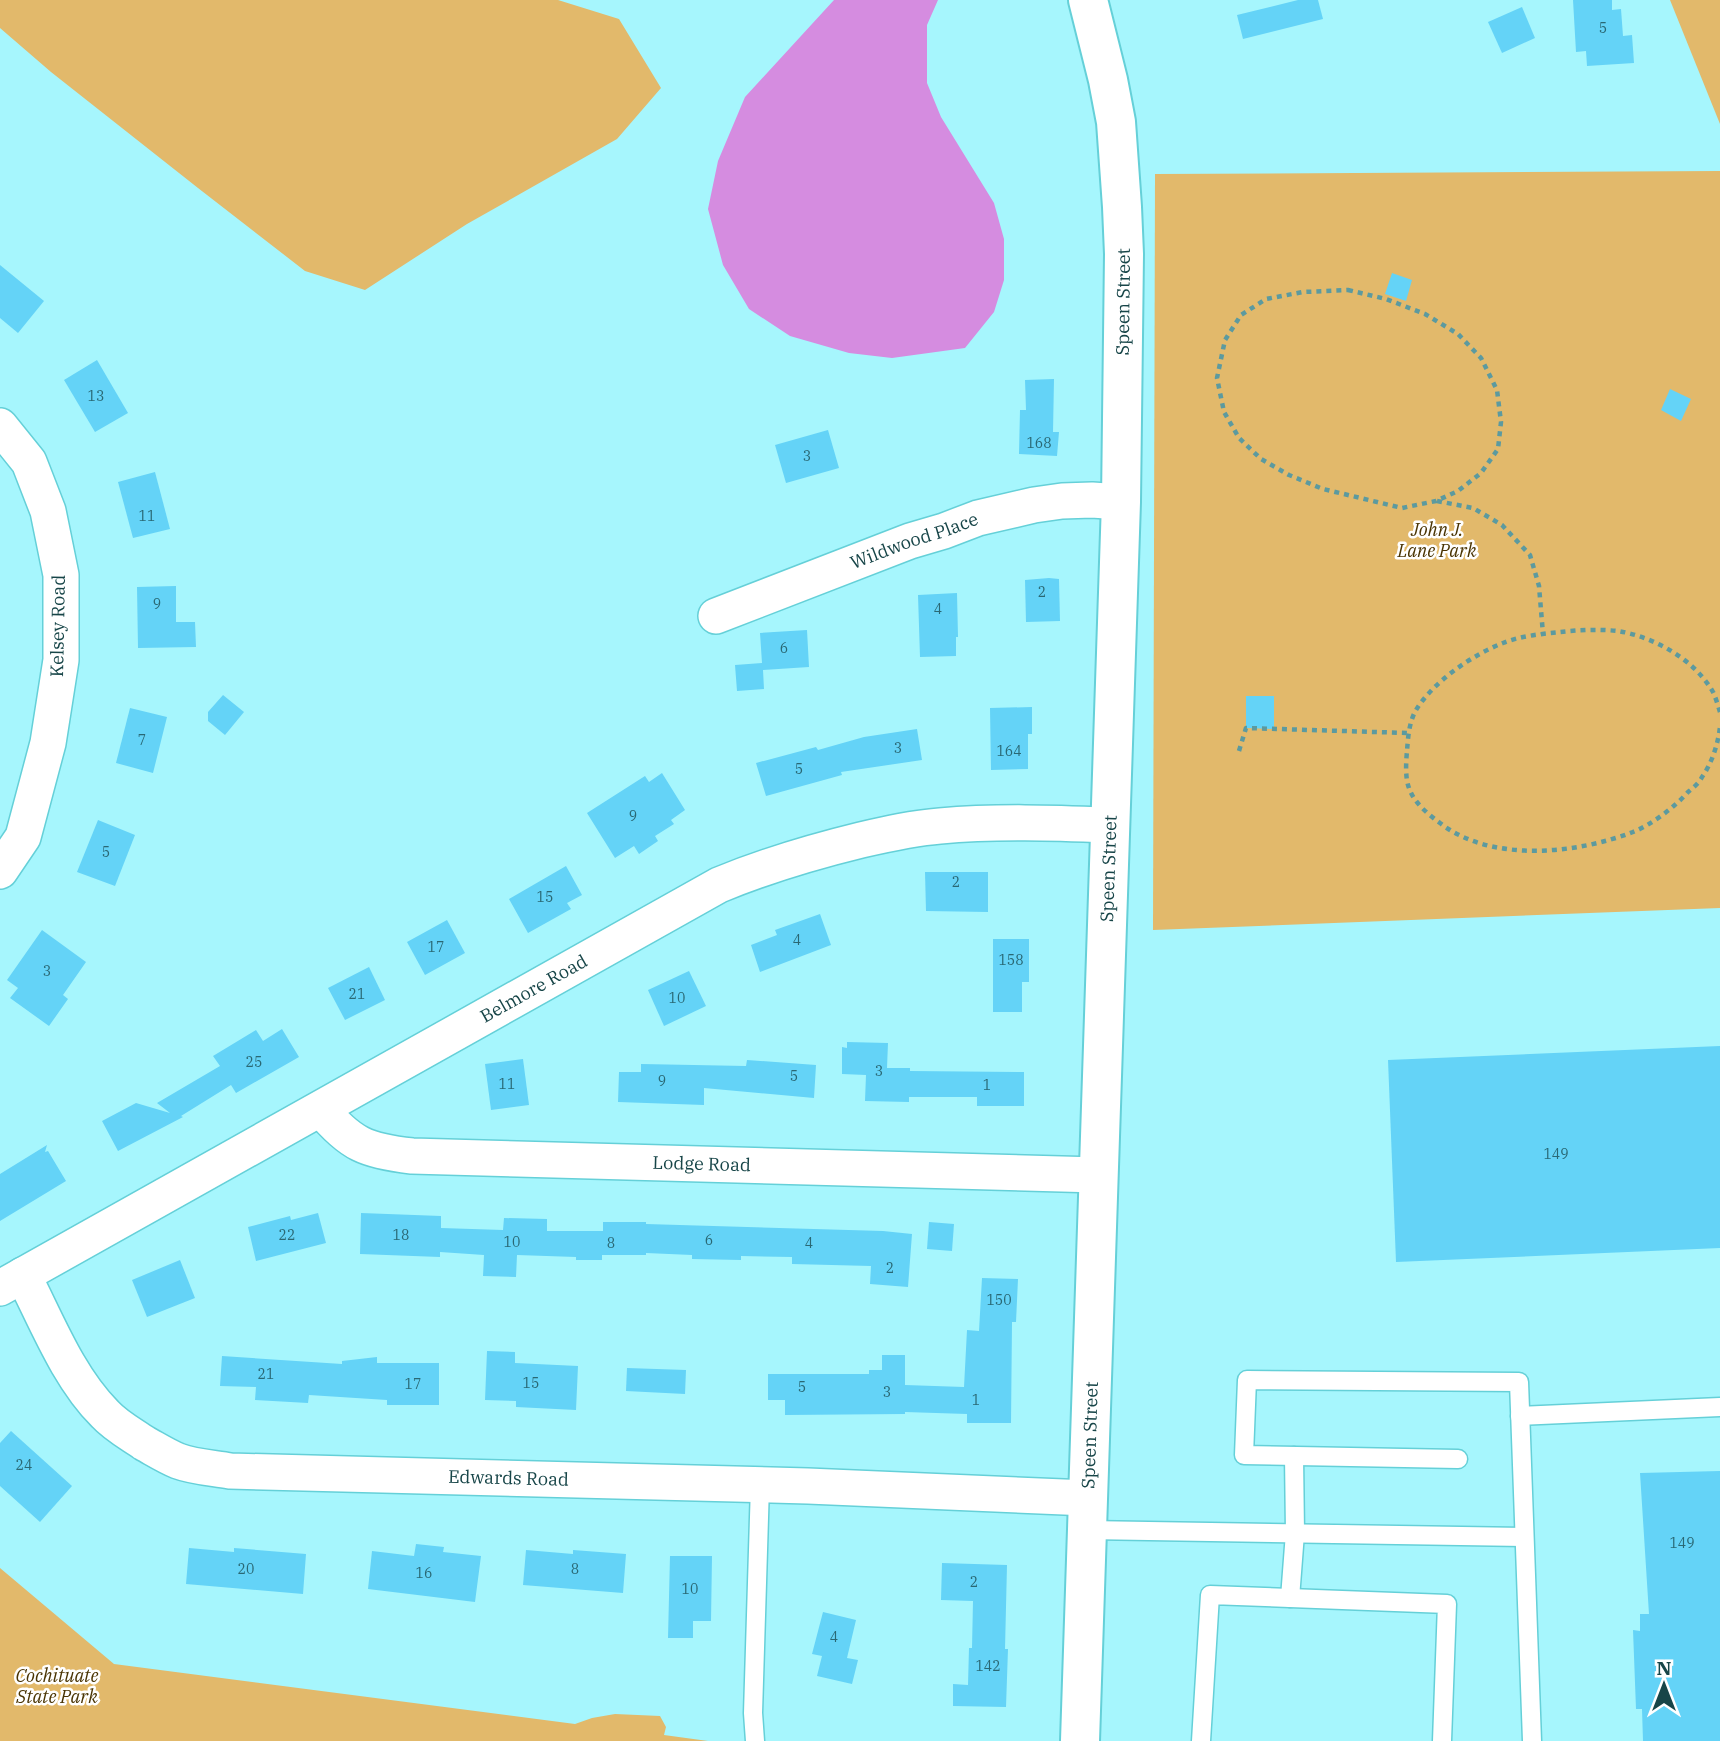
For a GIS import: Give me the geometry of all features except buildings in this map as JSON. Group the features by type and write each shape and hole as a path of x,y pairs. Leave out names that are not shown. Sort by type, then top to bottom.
{"street":[{"name":"Speen Street","path":"1080,1741 1121,502 1124,254 1116,122 1088,0"},
{"name":"Kelsey Road","path":"0,426 29,462 48,511 61,575 61,660 48,743 23,837 0,872"},
{"name":"Wildwood Place","path":"716,617 978,517 1062,501 1121,502"},
{"name":"Belmore Road","path":"12,1282 719,885 799,856 907,830 1021,822 1110,825"},
{"name":"Lodge Road","path":"321,1109 337,1128 354,1142 402,1155 1098,1175"},
{"name":"Edwards Road","path":"12,1282 73,1373 106,1415 154,1449 177,1460 204,1467 230,1471 760,1485 1088,1514"}],"lane":[{"path":"1458,1459 1244,1455 1247,1380 1519,1382 1532,1741"},
{"path":"1520,1416 1720,1407"},
{"path":"1290,1598 1295,1533 1294,1456"},
{"path":"755,1741 753,1713 760,1485"},
{"path":"1088,1514 1295,1533 1524,1537"},
{"path":"1202,1741 1210,1595 1447,1604 1442,1741"}],"path":[{"path":"1436,501 1458,491 1481,473 1498,449 1501,422 1497,390 1481,358 1458,334 1425,314 1387,299 1348,290 1303,292 1266,299 1241,315 1225,340 1217,378 1224,412 1239,438 1261,459 1289,475 1323,489 1402,508 1436,501 1473,508 1502,525 1530,555 1539,586 1543,634"},
{"path":"1720,712 1714,693 1698,673 1678,655 1649,639 1617,631 1580,630 1504,642 1464,663 1436,686 1415,711 1408,733 1408,787 1424,811 1451,832 1490,847 1540,851 1588,846 1635,832 1676,806 1702,777 1718,743 1720,727"},
{"path":"1239,751 1246,728 1408,733"}],"green space":[{"path":"0,0 558,0 619,19 661,88 617,139 467,224 365,290 305,271 51,72 0,28"},
{"path":"1670,0 1720,0 1720,124"},
{"name":"John J. Lane Park","path":"1720,171 1720,908 1153,930 1155,174"},
{"name":"Cochituate State Park","path":"0,1568 114,1664 575,1724 615,1714 660,1716 666,1727 664,1735 708,1741 0,1741"}],"shaded area":[{"path":"834,0 938,0 927,25 927,83 941,117 994,203 1004,239 1004,280 994,312 965,348 892,358 849,353 790,336 749,309 723,265 708,209 718,161 745,97"}]}
